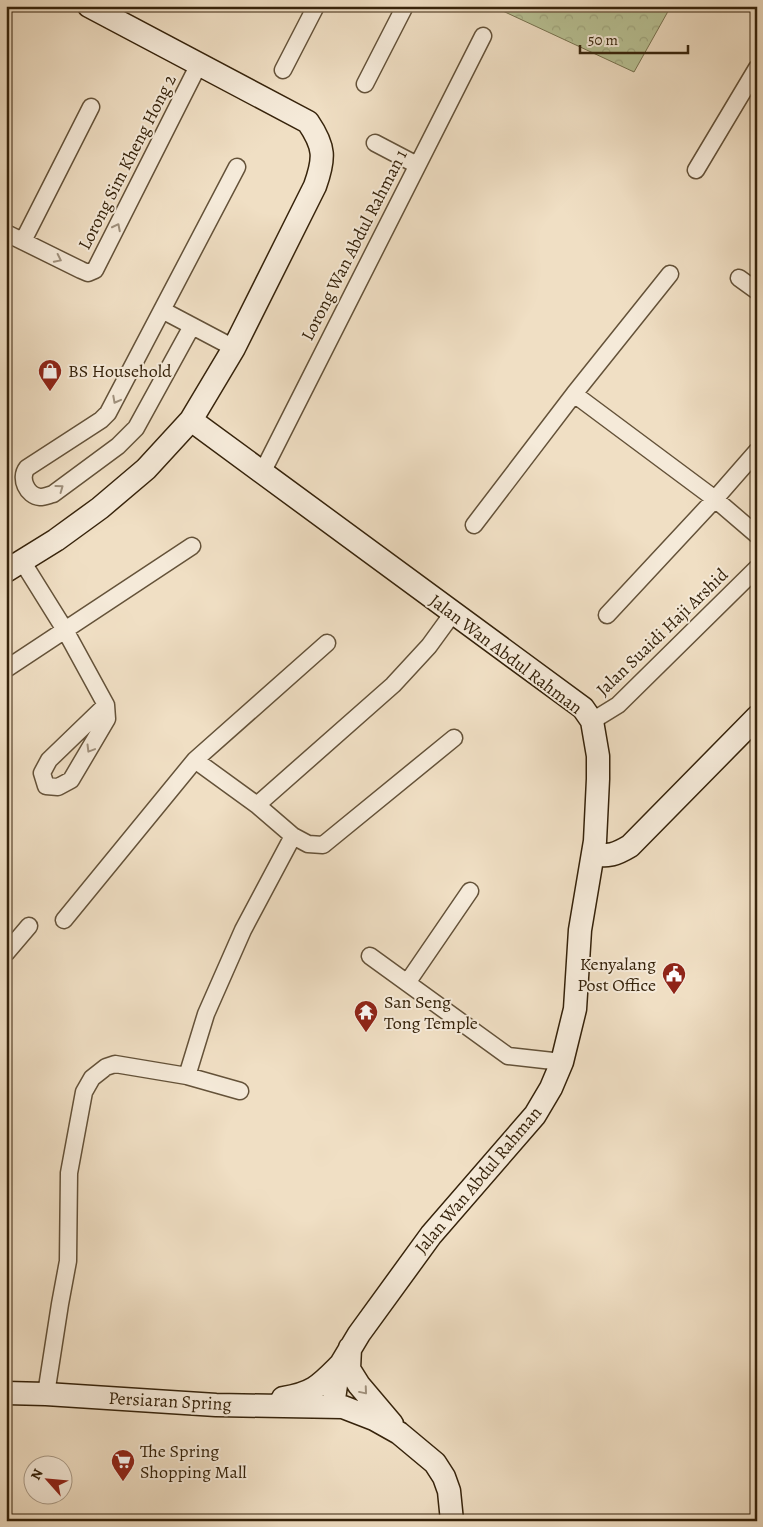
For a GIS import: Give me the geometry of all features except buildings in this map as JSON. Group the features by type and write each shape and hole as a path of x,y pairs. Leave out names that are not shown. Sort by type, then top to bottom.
{"street":[{"path":"283,70 316,6"},
{"path":"365,84 405,6"},
{"path":"101,9 308,122 318,137 322,151 322,165 315,186 234,348 191,420 146,469 100,508 56,540 14,566 65,630 106,706 107,719 71,780 58,787 46,786 42,773 49,760 106,706"},
{"name":"Lorong Wan Abdul Rahman 1","path":"262,473 484,36"},
{"name":"Lorong Sim Kheng Hong 2","path":"6,233 88,273 95,270 199,64"},
{"path":"696,170 757,68"},
{"path":"23,241 91,107"},
{"path":"374,143 417,165"},
{"path":"192,326 144,416 127,438 53,494 40,497 30,492 22,479 23,473 27,468 108,413 237,166"},
{"path":"474,525 574,394 670,274"},
{"path":"739,278 757,291"},
{"path":"162,310 234,348"},
{"path":"574,394 715,499 757,535"},
{"name":"Jalan Wan Abdul Rahman","path":"191,420 583,708 592,721 596,737 598,779 594,848 580,930 575,1010 562,1062 551,1088 535,1115 431,1235 346,1356 336,1385 333,1406"},
{"path":"606,615 715,499 757,451"},
{"path":"6,669 192,546"},
{"name":"Jalan Suaidi Haji Arshid","path":"592,721 618,705 757,568"},
{"path":"257,805 393,685 429,646 453,613"},
{"path":"64,920 196,760 327,643"},
{"path":"585,906 630,846 757,717"},
{"path":"196,760 257,805 293,836 308,844 323,845 454,738"},
{"path":"187,1076 209,1005 243,930 293,836"},
{"path":"594,848 630,846"},
{"path":"407,983 470,891"},
{"path":"6,953 29,926"},
{"path":"370,956 508,1056 562,1062"},
{"path":"46,1394 68,1261 69,1174 84,1092 92,1078 106,1067 115,1064 187,1076 240,1091"},
{"path":"258,1405 311,1391 346,1356"},
{"path":"346,1356 349,1369 359,1385 399,1433 435,1464 444,1477 449,1491 452,1521"},
{"name":"Persiaran Spring","path":"6,1393 216,1405 333,1406"},
{"path":"333,1406 343,1407 360,1413 399,1433"}],"green space":[{"path":"492,6 671,6 634,72"}],"place":[{"name":"BS Household","path":"50,392"},
{"name":"Kenyalang Post Office","path":"674,995"},
{"name":"San Seng Tong Temple","path":"366,1033"},
{"name":"The Spring Shopping Mall","path":"123,1482"}]}
